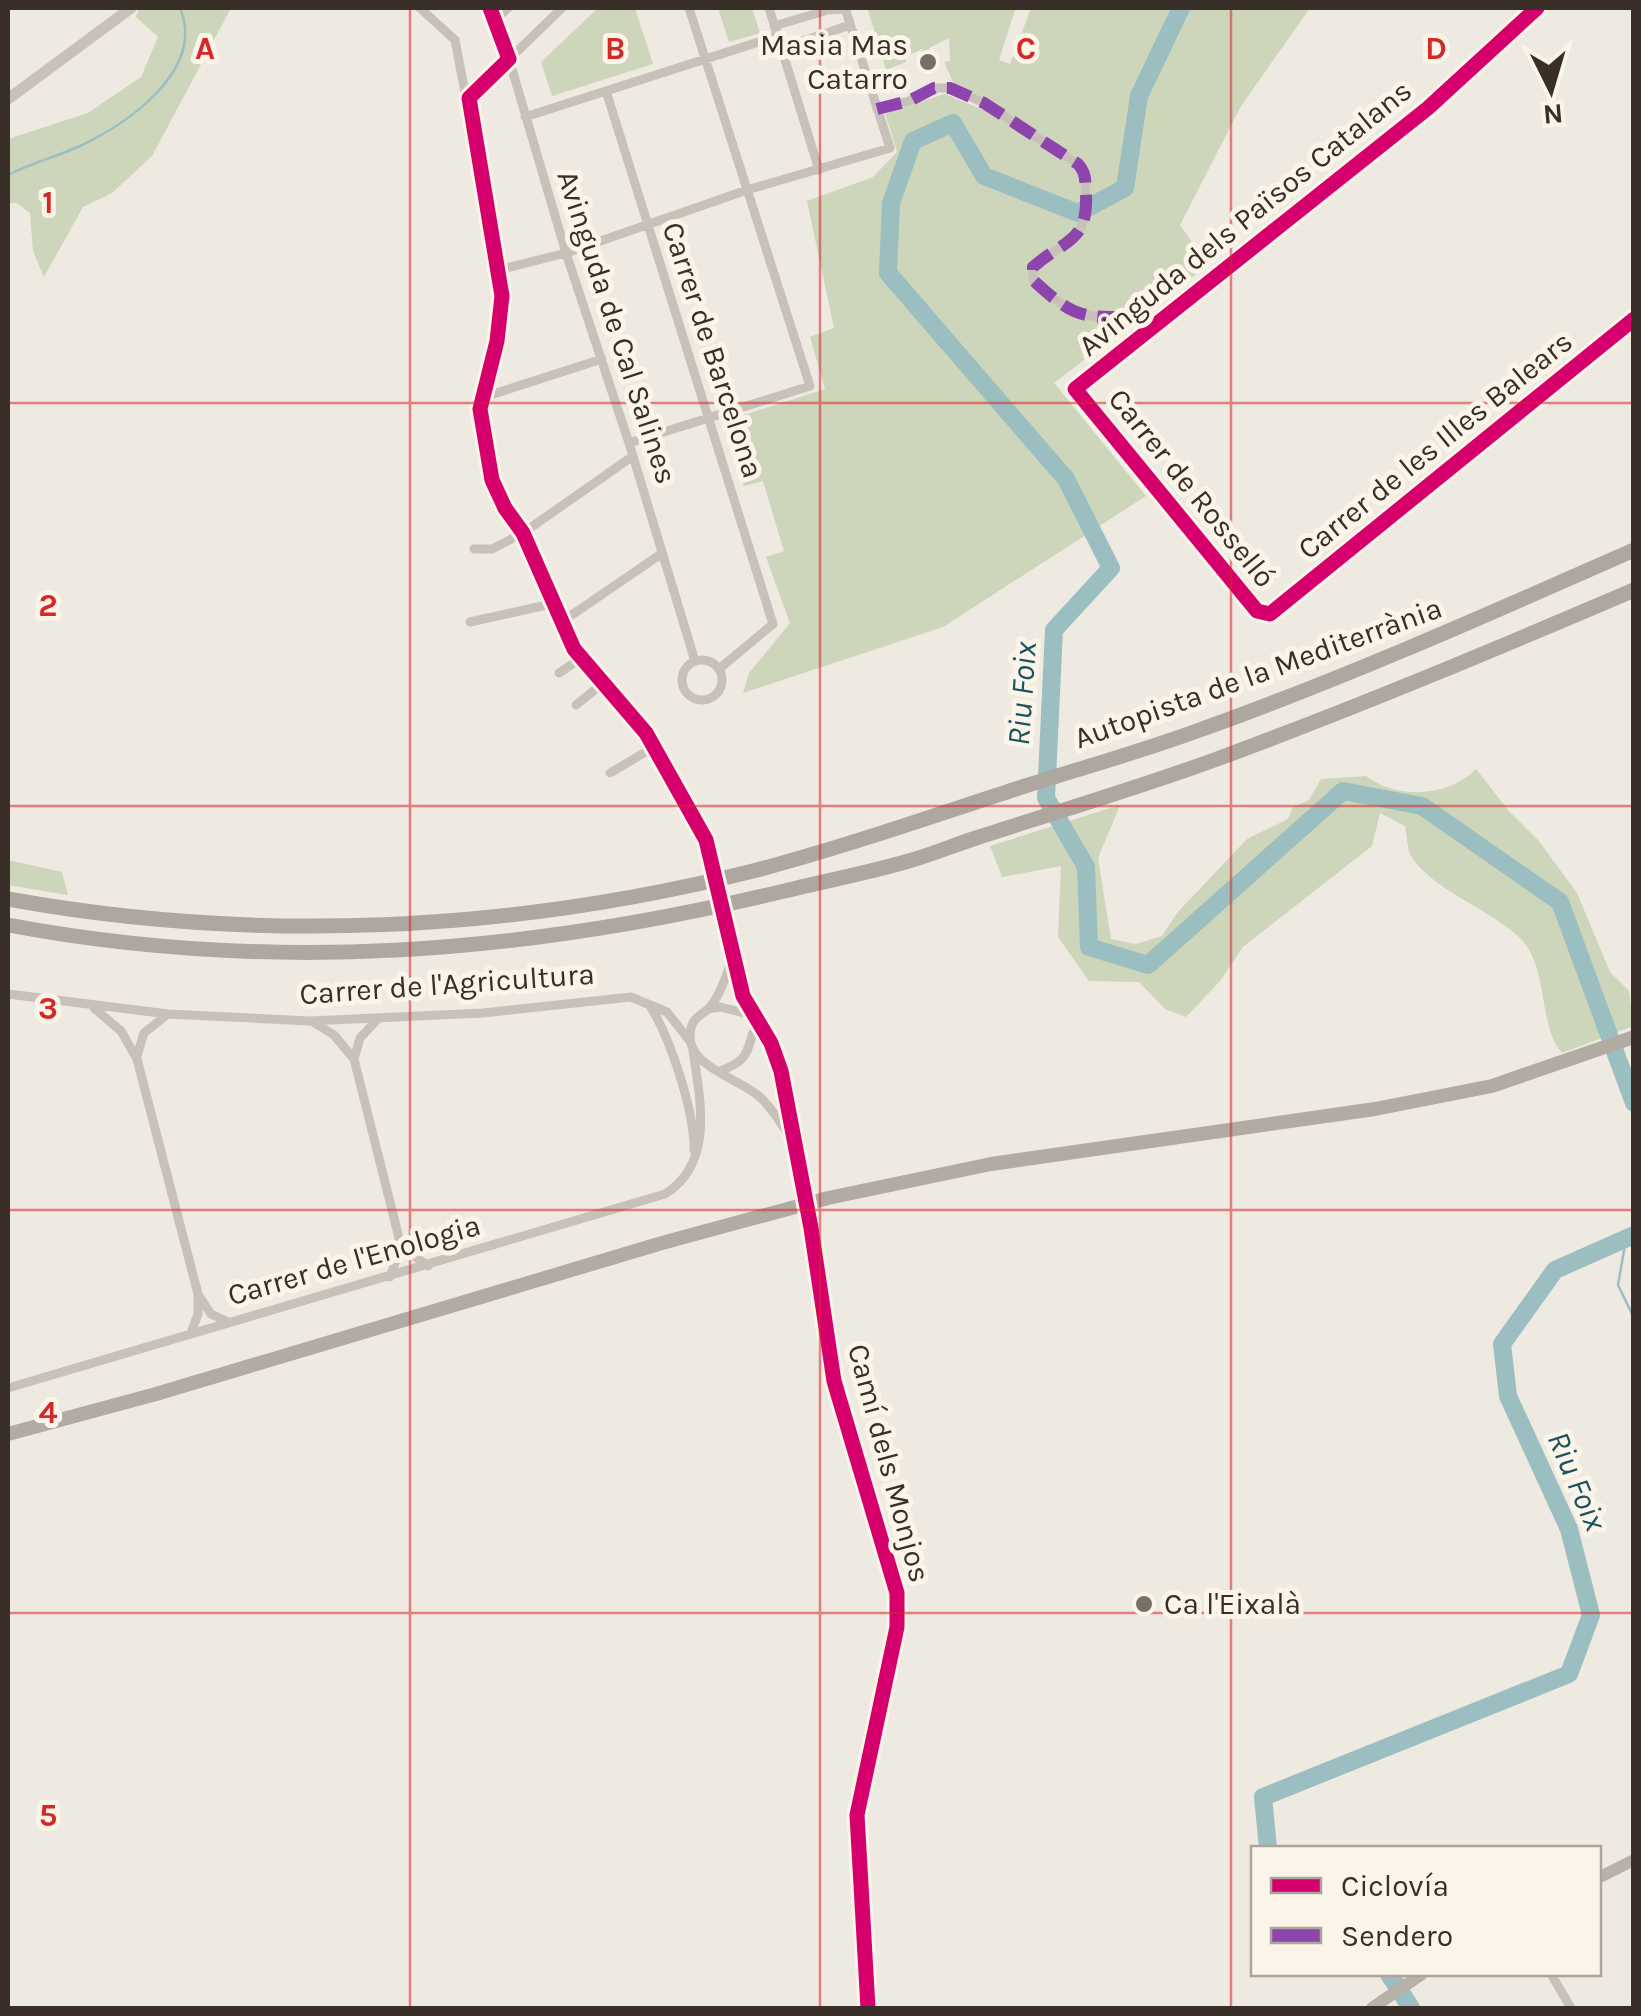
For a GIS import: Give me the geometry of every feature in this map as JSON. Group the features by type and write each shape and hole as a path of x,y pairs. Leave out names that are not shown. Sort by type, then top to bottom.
{"highway":[{"name":"Autopista de la Mediterrània","path":"8,898 120,916 230,925 369,926 509,916 647,894 761,868 1194,732 1398,652 1634,550"},
{"name":"Autopista de la Mediterrània","path":"8,926 150,946 262,954 358,954 476,946 619,927 731,904 912,860 1215,760 1423,679 1634,590"},
{"path":"8,1434 156,1394 662,1243 860,1191 992,1164 1375,1109 1492,1086 1634,1037"}],"main road":[{"path":"1601,1876 1634,1860"},
{"path":"1372,2008 1417,1976"}],"street":[{"path":"8,98 131,8"},
{"name":"Camí dels Monjos","path":"420,8 452,34 500,270 502,313 480,420 492,480 523,533 551,604 580,659 636,720 706,840 743,996 776,1054 800,1162 834,1382 898,1603 892,1654 856,1814 868,2008"},
{"name":"Avinguda de Cal Salines","path":"490,8 695,661"},
{"path":"495,20 508,8"},
{"path":"468,98 562,8"},
{"path":"629,443 810,386 689,8"},
{"path":"769,8 818,170"},
{"path":"500,270 566,253 746,190 890,148 846,8 828,10 704,60 526,118"},
{"name":"Avinguda dels Països Catalans","path":"1075,389 1428,108 1537,8"},
{"path":"782,48 850,25"},
{"path":"464,79 492,75"},
{"path":"877,109 909,101 934,88 958,90 1082,168 1085,224 1079,233 1034,267 1033,280 1079,315 1135,316 1150,330"},
{"name":"Carrer de Barcelona","path":"606,91 773,624 719,669"},
{"name":"Carrer de les Illes Balears","path":"1270,614 1634,319"},
{"path":"482,398 602,359"},
{"name":"Carrer de Rosselló","path":"1075,389 1257,611 1270,614"},
{"path":"474,549 492,549 523,533 633,456"},
{"path":"560,623 661,554"},
{"path":"470,622 551,604"},
{"path":"559,674 580,659"},
{"path":"695,661 712,662 719,669 722,677 717,694 710,700 693,699 686,694 681,680 683,672 695,661"},
{"path":"576,705 602,684"},
{"path":"610,773 654,747"},
{"path":"694,1153 702,1134 692,1024 708,1009 733,957"},
{"name":"Carrer de l'Agricultura","path":"8,994 168,1014 310,1020 482,1013 606,998 631,997 650,1006"},
{"path":"92,1006 120,1031 137,1059 198,1294 198,1314 191,1333"},
{"path":"650,1006 667,1012 701,1061 743,1083 764,1100 796,1145"},
{"path":"650,1006 666,1036 692,1128 694,1153"},
{"path":"708,1009 720,1006 756,1018 749,1051 732,1066 720,1070"},
{"path":"137,1059 144,1033 168,1014"},
{"path":"310,1020 334,1035 354,1059 399,1238 390,1277"},
{"path":"354,1059 360,1038 378,1020"},
{"name":"Carrer de l'Enologia","path":"8,1388 666,1194 680,1183 694,1153"},
{"path":"399,1238 408,1251 428,1266"},
{"path":"198,1294 211,1314 229,1322"},
{"path":"1552,1976 1571,2008"}],"green space":[{"path":"139,8 231,8 152,156 112,193 83,207 44,277 33,251 30,213 17,203 8,203 8,139 88,113 141,77 158,37 136,17"},
{"path":"598,8 635,8 653,64 552,96 541,62"},
{"path":"718,8 752,8 760,33 729,42"},
{"path":"1031,8 1310,8 1241,106 1180,225 1208,265 1054,383 1146,496 943,627 743,693 749,673 790,623 766,557 784,551 763,481 744,486 722,422 825,389 810,337 834,328 807,201 873,177 897,152 885,113 945,94 988,112 994,106 954,84 944,62 950,61 949,38 929,48 932,57 925,59 922,49 905,57 906,62 886,70 868,10 1015,10 999,60 1010,64"},
{"path":"1476,769 1538,840 1577,893 1610,972 1629,991 1633,1026 1562,1053 1549,1028 1536,965 1521,939 1433,880 1411,856 1405,826 1380,813 1372,846 1243,947 1220,981 1186,1017 1165,1009 1139,982 1089,981 1058,937 1061,866 1002,877 990,846 1120,805 1098,858 1111,939 1136,944 1162,936 1177,913 1247,839 1288,819 1293,807 1309,800 1321,779 1366,776 1392,789 1422,792 1452,785"},
{"path":"8,860 62,872 68,895 8,885"}],"waterway":[{"path":"8,175 99,136 158,91 182,52 185,31 180,8"},
{"name":"Riu Foix","path":"1181,8 1139,96 1125,188 1078,213 984,176 953,123 913,141 891,203 888,273 1066,479 1111,568 1054,630 1046,798 1086,867 1089,947 1148,965 1343,791 1422,806 1560,902 1634,1103"},
{"name":"Riu Foix","path":"1268,1846 1263,1797 1569,1674 1591,1615 1569,1529 1508,1396 1502,1344 1555,1270 1634,1235"},
{"path":"1626,1239 1618,1285 1634,1318"},
{"name":"Riu Foix","path":"1390,1976 1411,2008"}],"marked path":[{"path":"877,109 909,101 934,88 950,88 984,103 1078,164 1085,182 1083,222 1072,238 1033,267 1033,280 1058,302 1079,313 1135,316 1150,330"}],"cycle path":[{"path":"490,8 509,59 469,98 502,296 497,341 480,409 492,480 523,533 574,649 646,733 706,840 743,996 771,1043 781,1071 811,1228 834,1381 897,1593 897,1627 857,1815 868,2008"},
{"path":"1537,8 1428,108 1075,389 1257,611 1270,614 1634,319"}],"place":[{"name":"Masia Mas Catarro","path":"928,62"},
{"name":"Ca l'Eixalà","path":"1144,1604"}]}
